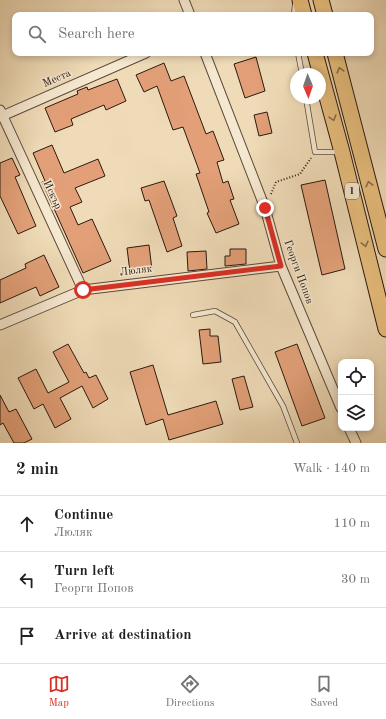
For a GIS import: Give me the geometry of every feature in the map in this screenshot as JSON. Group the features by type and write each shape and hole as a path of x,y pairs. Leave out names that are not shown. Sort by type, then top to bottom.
{"main road":[{"path":"300,0 303,12"},
{"path":"321,0 324,12"},
{"name":"1","path":"316,56 342,152 386,329"},
{"name":"1","path":"336,56 386,249"}],"street":[{"path":"184,0 189,12"},
{"name":"Места","path":"1,115 139,56"},
{"name":"Георги Попов","path":"206,56 265,208 281,266 338,401"},
{"name":"Искър","path":"1,115 83,290"},
{"name":"Люляк","path":"0,325 83,290 281,266"},
{"path":"351,431 356,443"}],"lane":[{"path":"294,12 295,0"},
{"path":"299,56 301,68"},
{"path":"307,104 315,152 342,152"},
{"path":"193,315 215,311 236,322 283,406 297,443"}],"path":[{"path":"265,208 276,182 300,174 315,152"}],"building":[{"path":"256,57 265,91 245,98 234,64"},
{"path":"164,63 171,81 184,76 206,134 213,131 224,160 217,162 223,183 228,181 234,199 230,200 239,224 216,233 207,213 209,212 196,174 200,173 183,127 173,130 157,86 144,92 136,75"},
{"path":"117,79 126,101 106,110 104,105 71,119 73,125 55,132 45,108 78,94 77,91 87,87 88,90"},
{"path":"267,112 272,133 259,136 254,115"},
{"path":"52,145 64,173 98,159 105,176 75,188 82,202 70,207 78,225 92,219 111,261 83,273 42,182 45,181 33,153"},
{"path":"12,158 20,175 15,177 36,226 18,234 0,196 0,163"},
{"path":"325,180 345,269 322,275 301,185"},
{"path":"164,181 177,216 173,218 182,246 167,252 149,200 145,201 141,188"},
{"path":"149,245 152,270 130,272 127,248"},
{"path":"230,249 246,249 246,264 225,266 225,256 230,256"},
{"path":"206,251 207,269 188,271 187,252"},
{"path":"44,255 59,287 40,296 36,287 0,303 0,280 26,268 25,264"},
{"path":"210,329 210,336 218,336 221,362 203,364 199,330"},
{"path":"68,344 84,373 86,372 89,378 96,375 108,399 93,408 82,386 60,398 71,419 55,428 43,404 34,409 18,378 36,369 48,393 69,382 53,352"},
{"path":"297,344 325,418 302,426 275,352"},
{"path":"153,365 168,415 216,401 223,424 169,440 163,419 146,425 130,372"},
{"path":"244,376 253,407 240,410 232,379"},
{"path":"0,395 9,412 16,409 32,439 24,443 14,443 3,423 0,425"}],"route":[{"path":"83,290 281,266 265,208"}]}
